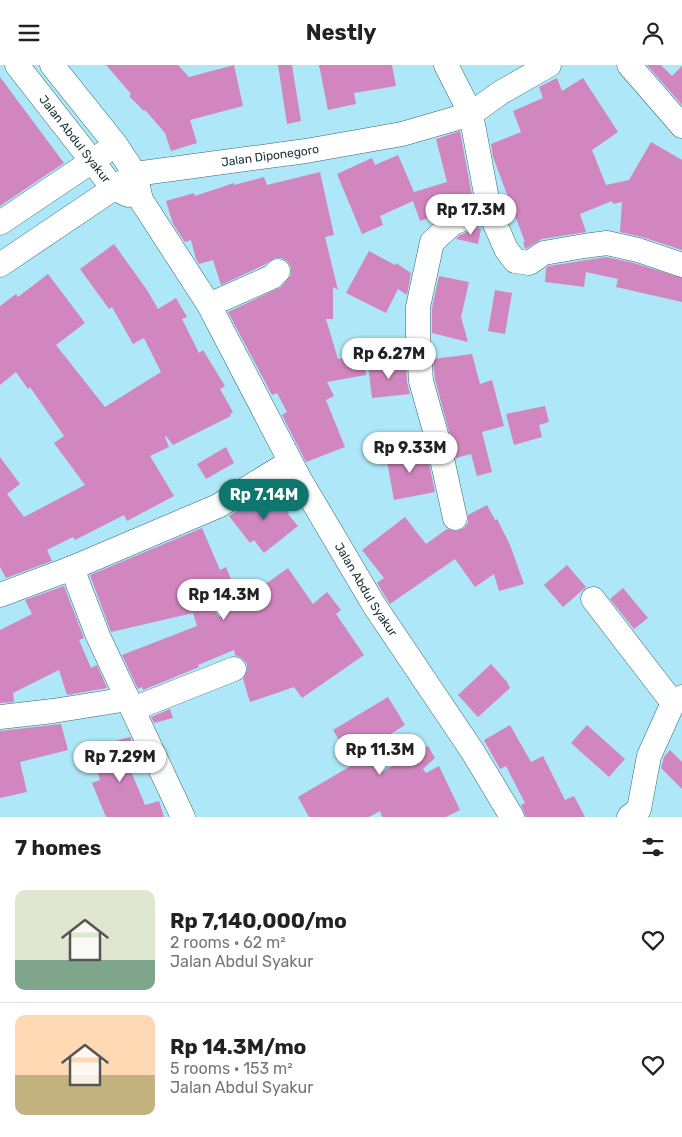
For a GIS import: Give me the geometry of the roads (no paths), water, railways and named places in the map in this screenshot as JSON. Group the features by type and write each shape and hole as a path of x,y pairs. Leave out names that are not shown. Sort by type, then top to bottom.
{"street":[{"name":"Jalan Abdul Syakur","path":"17,65 112,189 141,200"},
{"name":"Jalan Abdul Syakur","path":"52,65 116,145 135,174 141,200 209,305 290,462 374,605 473,751 512,817"},
{"path":"446,65 471,114 489,210 506,249 515,261 529,263 544,253 584,245 607,243 638,250 682,265"},
{"name":"Jalan Diponegoro","path":"0,265 135,174 306,151 392,136 471,114 500,93 549,65"},
{"path":"629,65 682,126"},
{"path":"0,223 116,145"},
{"path":"455,518 439,445 422,381 418,335 418,307 432,242 453,223 489,210"},
{"path":"209,305 272,277 278,271"},
{"path":"0,595 72,568 218,506 290,462"},
{"path":"72,568 98,635 183,817"},
{"path":"593,599 677,700 649,756 639,809 629,817"},
{"path":"0,717 131,704 234,669"}]}
